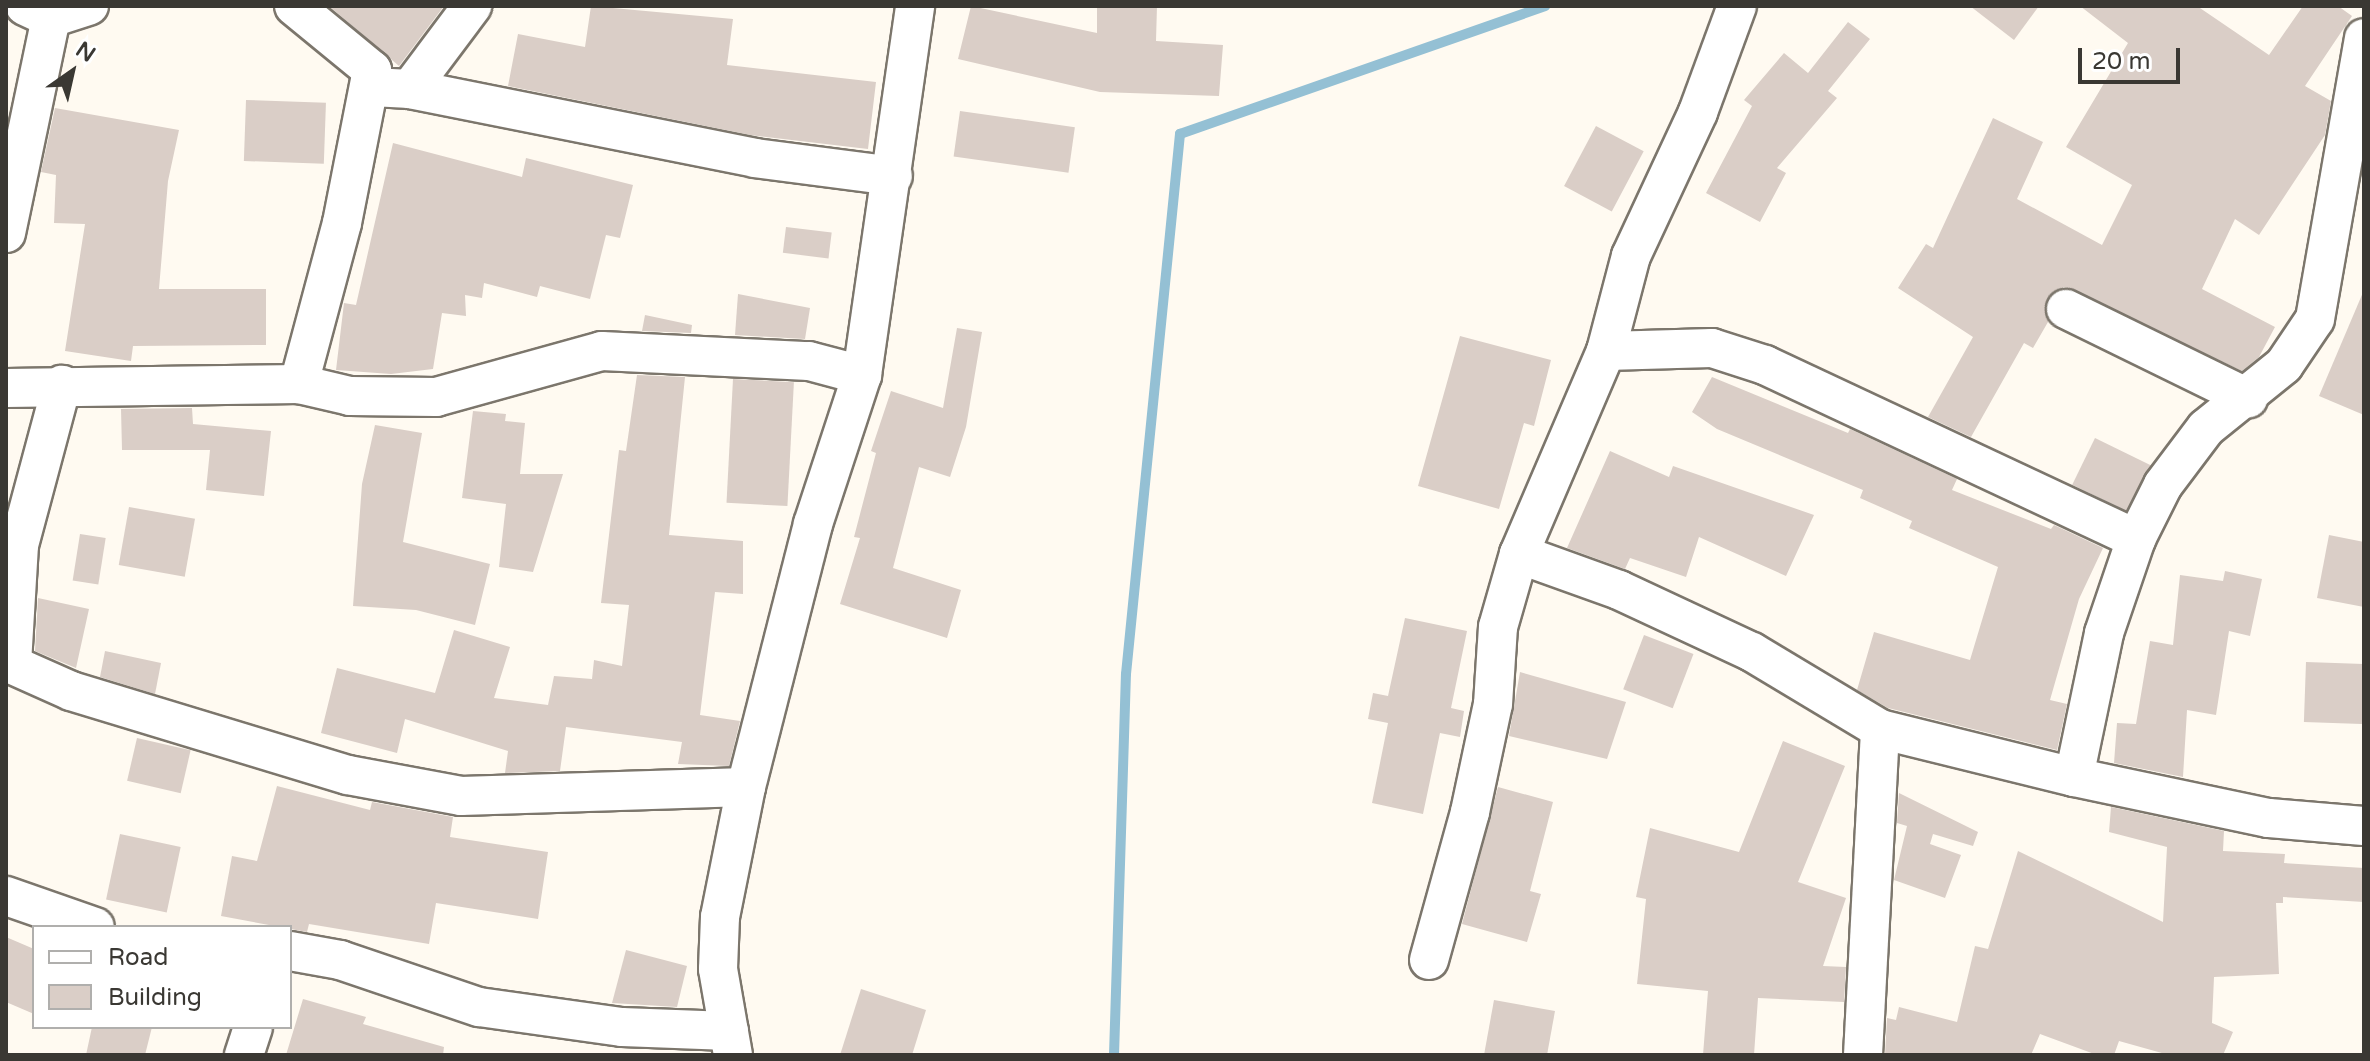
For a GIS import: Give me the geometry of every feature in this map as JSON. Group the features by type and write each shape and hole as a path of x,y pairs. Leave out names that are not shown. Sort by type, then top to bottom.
{"street":[{"path":"6,233 38,12 89,6"},
{"path":"294,6 372,70 372,87 332,269 299,384"},
{"path":"410,89 472,6"},
{"path":"292,951 340,960 479,1007 731,1043 718,969 720,917 746,787 813,524 862,375 915,6"},
{"path":"1429,960 1470,812 1493,704 1498,627 1519,554 1606,351 1631,256 1698,112 1737,6"},
{"path":"2074,777 2104,633 2136,539 2163,485 2206,428 2248,398 2284,365 2315,319 2364,38"},
{"path":"372,87 410,89 755,158 893,176"},
{"path":"2066,309 2248,398"},
{"path":"1606,351 1712,348 1765,365 2136,539"},
{"path":"6,388 299,384 350,396 436,397 602,351 809,361 862,375"},
{"path":"62,385 19,545 9,663 71,691 348,775 461,796 746,787"},
{"path":"1519,554 1619,590 1752,652 1880,729 2074,777 2269,818 2364,826"},
{"path":"1863,1055 1880,729"},
{"path":"6,896 89,925"},
{"path":"244,1055 252,1029"}],"building":[{"path":"329,6 444,6 399,66"},
{"path":"591,6 733,19 727,65 876,82 868,149 750,135 508,86 518,34 585,47"},
{"path":"971,6 1097,33 1097,6 1157,6 1156,41 1223,45 1219,96 1100,92 958,59"},
{"path":"1970,6 2039,6 2014,40"},
{"path":"2080,6 2197,6 2269,55 2303,6 2338,6 2352,16 2305,86 2331,101 2325,135 2259,235 2235,219 2202,289 2275,327 2259,357 2242,371 2064,287 2047,299 2048,322 2033,348 2024,343 1971,437 1928,417 1973,337 1898,288 1926,244 1933,248 1993,118 2043,142 2017,199 2102,245 2132,185 2066,147 2128,43"},
{"path":"1848,22 1870,39 1828,91 1837,98 1777,168 1786,173 1760,222 1706,193 1752,106 1744,100 1784,53 1808,73"},
{"path":"246,100 326,103 324,164 244,161"},
{"path":"55,108 179,130 168,181 159,289 266,289 266,345 133,346 131,361 65,351 85,224 54,223 56,175 41,172"},
{"path":"960,111 1075,127 1068,173 954,157"},
{"path":"1596,126 1644,151 1612,211 1564,186"},
{"path":"393,143 522,177 526,158 633,185 620,238 606,235 590,299 540,286 537,297 484,283 482,298 465,295 466,316 442,313 433,369 391,374 336,370 344,303 356,305"},
{"path":"786,227 832,233 828,258 783,253"},
{"path":"2364,290 2364,415 2319,396"},
{"path":"738,294 810,308 805,339 735,335"},
{"path":"645,315 692,325 691,333 642,331"},
{"path":"957,328 982,332 966,427 950,477 919,467 893,568 961,590 947,638 840,604 860,538 854,537 876,453 871,451 891,391 943,408"},
{"path":"1460,336 1551,360 1534,426 1524,423 1499,509 1418,486"},
{"path":"637,375 685,377 669,535 743,541 743,594 715,592 700,715 740,721 729,766 678,764 682,742 566,727 560,771 505,773 508,751 405,719 397,753 321,733 337,668 435,693 454,630 510,647 494,698 548,705 554,676 592,679 594,660 622,666 629,605 601,603 619,450 626,451"},
{"path":"1712,377 1848,433 1850,429 1957,479 1952,490 2051,529 2054,525 2103,548 2079,599 2050,700 2067,704 2057,750 1888,708 1857,690 1874,632 1970,660 1998,567 1909,528 1912,521 1860,498 1863,490 1717,429 1692,412"},
{"path":"733,379 794,382 787,506 727,503"},
{"path":"192,408 193,424 271,431 264,496 206,490 210,450 122,450 121,409"},
{"path":"473,411 506,414 505,421 525,423 520,474 563,474 533,572 499,567 506,504 462,498"},
{"path":"375,425 422,433 403,542 490,564 475,625 416,610 353,606 362,484"},
{"path":"2095,438 2151,465 2128,512 2072,485"},
{"path":"1610,451 1669,477 1673,466 1814,515 1786,576 1699,537 1686,577 1630,558 1625,569 1567,548"},
{"path":"129,507 195,519 185,577 119,565"},
{"path":"80,534 106,538 98,584 73,580"},
{"path":"2329,535 2364,542 2364,607 2317,598"},
{"path":"2225,571 2262,579 2250,636 2229,631 2216,715 2187,710 2183,777 2114,763 2117,723 2136,724 2150,641 2173,645 2180,575 2223,581"},
{"path":"38,598 89,609 76,668 35,651"},
{"path":"1405,618 1467,631 1451,708 1464,711 1460,737 1440,733 1423,814 1372,803 1388,723 1368,719 1373,693 1388,696"},
{"path":"1644,635 1693,654 1673,708 1623,689"},
{"path":"105,651 161,663 155,694 100,677"},
{"path":"2306,662 2364,664 2362,724 2304,722"},
{"path":"1520,672 1626,702 1607,759 1509,736"},
{"path":"137,738 191,750 181,793 127,781"},
{"path":"1783,741 1845,766 1798,882 1846,898 1823,966 1846,967 1844,1002 1758,998 1754,1055 1703,1055 1708,991 1637,984 1646,899 1636,897 1650,828 1739,852"},
{"path":"277,786 370,810 372,802 453,817 450,837 548,852 538,919 436,903 429,944 309,924 307,932 292,929 292,925 269,925 221,916 232,856 257,861"},
{"path":"1498,787 1553,802 1530,891 1541,894 1527,942 1462,924"},
{"path":"1899,793 1978,832 1973,846 1933,834 1930,844 1961,855 1945,898 1894,880 1907,826 1897,823"},
{"path":"2111,807 2224,831 2223,851 2285,854 2284,863 2364,868 2364,902 2283,897 2283,903 2276,903 2279,974 2214,977 2212,1023 2233,1032 2223,1055 2169,1055 2119,1041 2114,1055 2097,1055 2040,1034 2031,1055 1885,1055 1887,1018 1896,1020 1899,1007 1957,1022 1975,946 1988,949 2018,851 2163,922 2167,847 2109,832"},
{"path":"120,834 181,847 167,912 106,900"},
{"path":"6,937 32,948 32,1013 6,1002"},
{"path":"626,950 687,966 677,1007 612,1003"},
{"path":"861,989 926,1010 912,1055 840,1055"},
{"path":"303,999 366,1017 363,1024 444,1047 443,1055 286,1055"},
{"path":"1494,1000 1555,1011 1547,1055 1484,1055"},
{"path":"92,1029 152,1029 145,1055 86,1055"}],"waterway":[{"path":"1114,1055 1126,674 1180,134 1545,6"}]}
